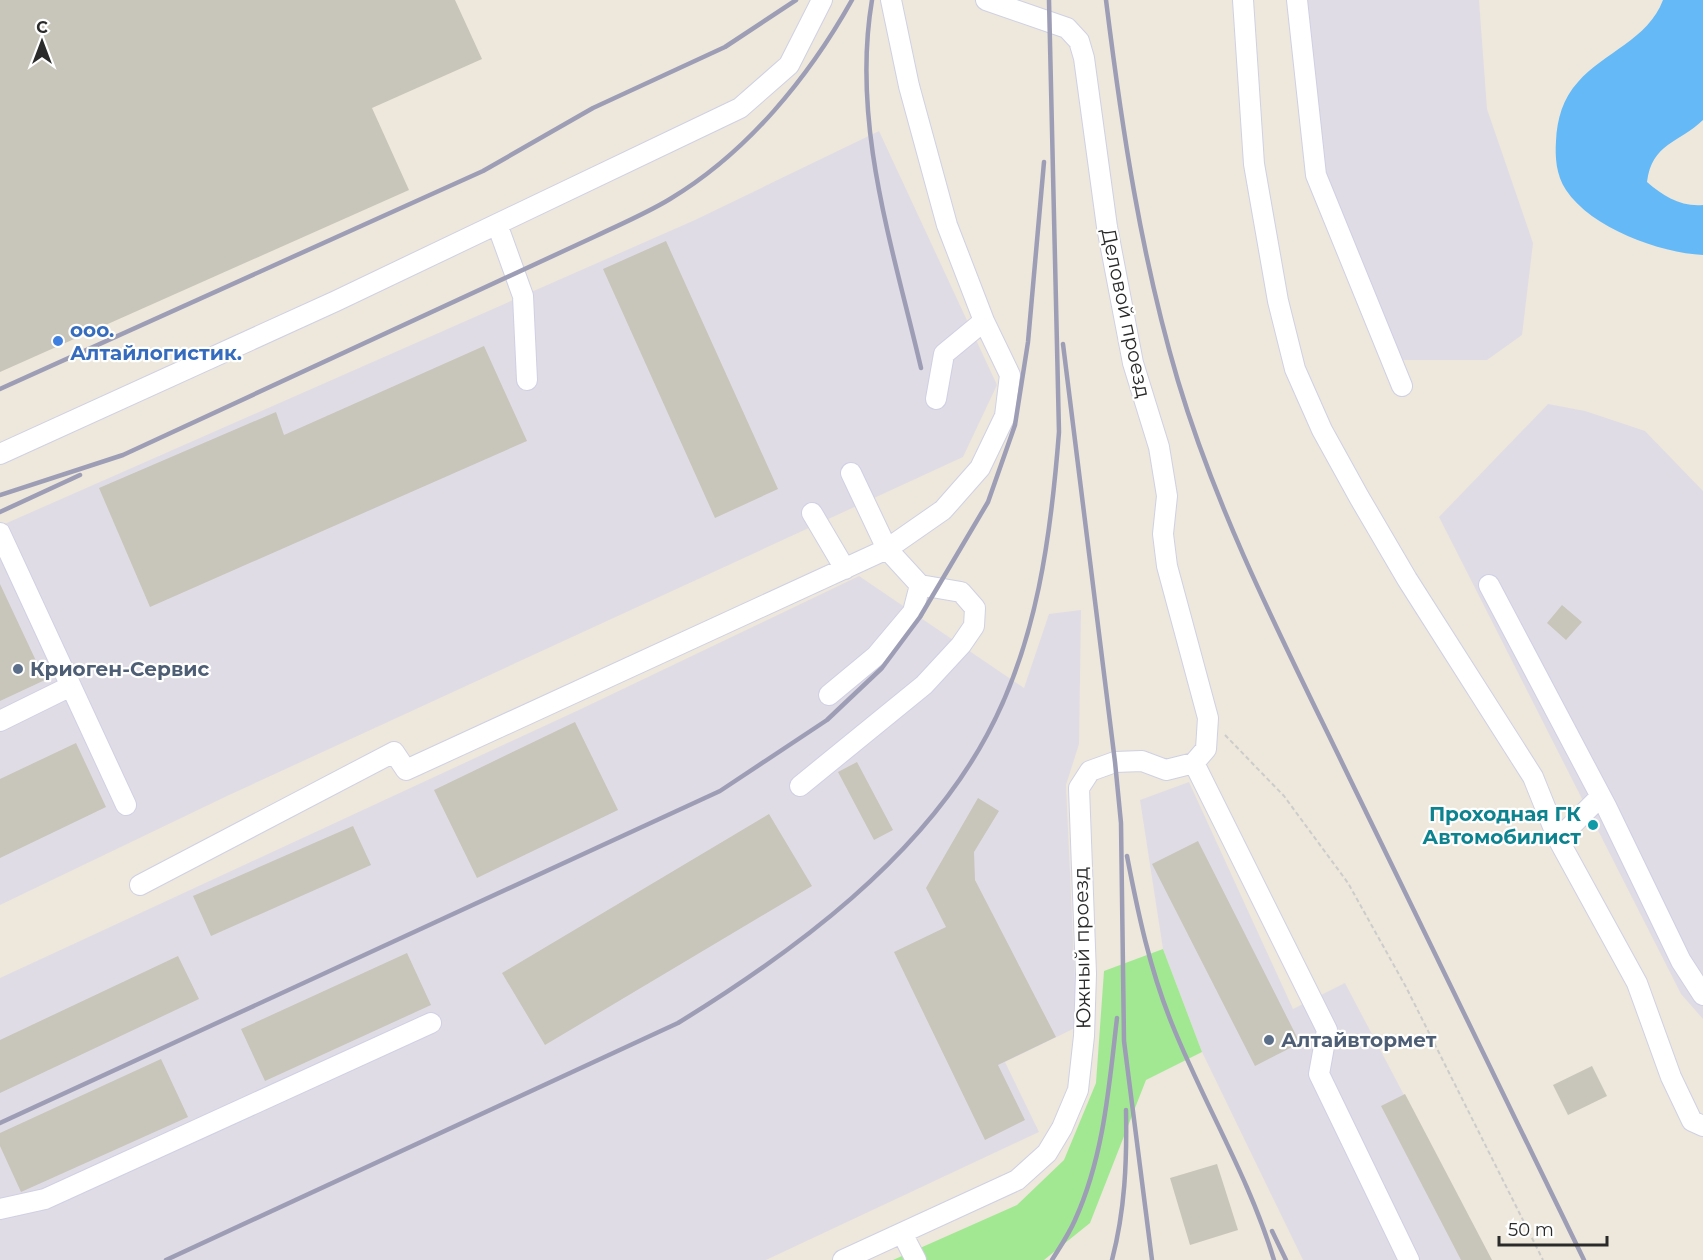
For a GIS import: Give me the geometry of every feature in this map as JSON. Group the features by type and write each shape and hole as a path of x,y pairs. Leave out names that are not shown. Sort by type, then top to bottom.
{"street":[{"path":"0,454 336,301 740,108 789,65 822,0"},
{"path":"140,885 394,752 406,770 887,549 944,510 980,468 1005,416 1010,375 984,321 947,225 909,86 891,0"},
{"name":"Деловой проезд","path":"986,0 1067,28 1079,41 1084,58 1107,226 1133,363 1160,457 1167,496 1163,534 1167,566 1208,718"},
{"path":"1244,0 1254,164 1278,301 1295,369 1322,430 1359,497 1407,579 1533,777 1558,839 1637,983 1671,1077 1692,1121 1703,1126"},
{"path":"1297,0 1316,175 1402,386"},
{"path":"497,224 523,296 527,380"},
{"path":"936,399 944,354 984,321"},
{"path":"800,786 924,685 961,645 974,626 975,608 961,592 920,585 887,549 851,473"},
{"path":"812,513 845,569"},
{"path":"0,533 126,805"},
{"path":"829,695 876,656 913,612 920,585"},
{"path":"1489,585 1600,797 1681,961 1703,995"},
{"path":"0,721 71,686"},
{"path":"1208,718 1206,749 1194,763 1327,1030 1319,1074 1409,1260"},
{"name":"Южный проезд","path":"843,1260 1017,1180 1047,1153 1066,1119 1078,1090 1084,1036 1086,974 1079,789 1090,771 1115,762 1142,761 1166,770 1194,763"},
{"path":"1558,839 1600,797"},
{"path":"0,1209 45,1199 431,1023"},
{"path":"903,1234 916,1260"}],"path":[{"path":"1208,718 1284,796 1348,883 1406,987 1543,1260"}],"shaded area":[{"path":"1304,0 1479,0 1487,109 1533,243 1522,335 1487,360 1389,360 1314,141"},
{"path":"879,131 997,385 963,457 227,796 0,905 0,526 695,220"},
{"path":"1548,404 1585,411 1645,431 1703,491 1703,1019 1681,994 1439,517"},
{"path":"859,576 1024,688 1049,614 1081,610 1079,744 1066,785 1077,1027 1005,1062 1039,1132 766,1260 0,1260 0,978 581,709"},
{"path":"1189,782 1293,1009 1345,983 1491,1260 1303,1260 1202,1052 1163,949 1140,800"}],"green space":[{"path":"1163,949 1202,1052 1146,1080 1090,1223 1044,1260 893,1260 1017,1205 1064,1160 1096,1083 1104,971"}],"water":[{"path":"1663,0 1703,0 1703,120 1661,151 1654,159 1647,182 1673,200 1703,205 1703,255 1647,244 1609,227 1577,204 1566,190 1557,166 1558,125 1568,95 1578,82 1600,62 1636,36 1647,25"}],"building":[{"path":"0,0 455,0 482,59 372,108 409,190 0,372"},
{"path":"666,241 778,489 715,518 603,269"},
{"path":"484,346 527,441 150,607 99,488 276,412 284,435"},
{"path":"0,584 45,680 0,701"},
{"path":"1562,605 1582,622 1566,640 1547,623"},
{"path":"575,722 618,810 477,878 434,790"},
{"path":"76,743 106,807 0,858 0,779"},
{"path":"857,762 893,830 874,840 838,772"},
{"path":"978,798 999,811 974,852 975,880 1056,1037 998,1065 1025,1120 985,1140 894,952 946,927 926,888"},
{"path":"769,814 812,886 545,1045 502,973"},
{"path":"353,826 371,865 211,936 193,896"},
{"path":"1198,841 1300,1043 1255,1066 1152,864"},
{"path":"407,953 431,1005 265,1081 241,1029"},
{"path":"178,956 199,999 0,1093 0,1040"},
{"path":"161,1059 188,1117 21,1192 0,1146 0,1133"},
{"path":"1592,1066 1607,1096 1568,1115 1553,1085"},
{"path":"1405,1094 1492,1260 1461,1260 1381,1106"},
{"path":"1217,1164 1238,1230 1190,1245 1170,1178"}],"railway":[{"path":"0,389 483,171 593,108 725,47 796,0"},
{"path":"0,495 123,455 661,204 725,159 774,111 816,57 852,0"},
{"path":"872,0 867,46 867,93 871,139 888,232 921,368"},
{"path":"166,1260 678,1023 766,965 852,898 927,822 960,780 987,735 1018,663 1039,588 1051,510 1059,432 1049,0"},
{"path":"1106,0 1126,144 1153,287 1178,381 1213,482 1278,630 1584,1260"},
{"path":"0,1123 720,791 827,720 882,668 920,617 988,502 1015,425 1028,342 1044,162"},
{"path":"1063,344 1121,823 1124,1041 1152,1260"},
{"path":"0,512 80,475"},
{"path":"1127,856 1145,941 1164,1004 1252,1199 1274,1260"},
{"path":"1052,1260 1075,1220 1093,1171 1104,1121 1117,1018"},
{"path":"1112,1260 1120,1223 1124,1186 1126,1110"},
{"path":"1272,1231 1286,1260"}],"place":[{"name":"ооо. Алтайлогистик.","path":"58,341"},
{"name":"Криоген-Сервис","path":"18,669"},
{"name":"Проходная ГК Автомобилист","path":"1593,825"},
{"name":"Алтайвтормет","path":"1269,1040"}]}
